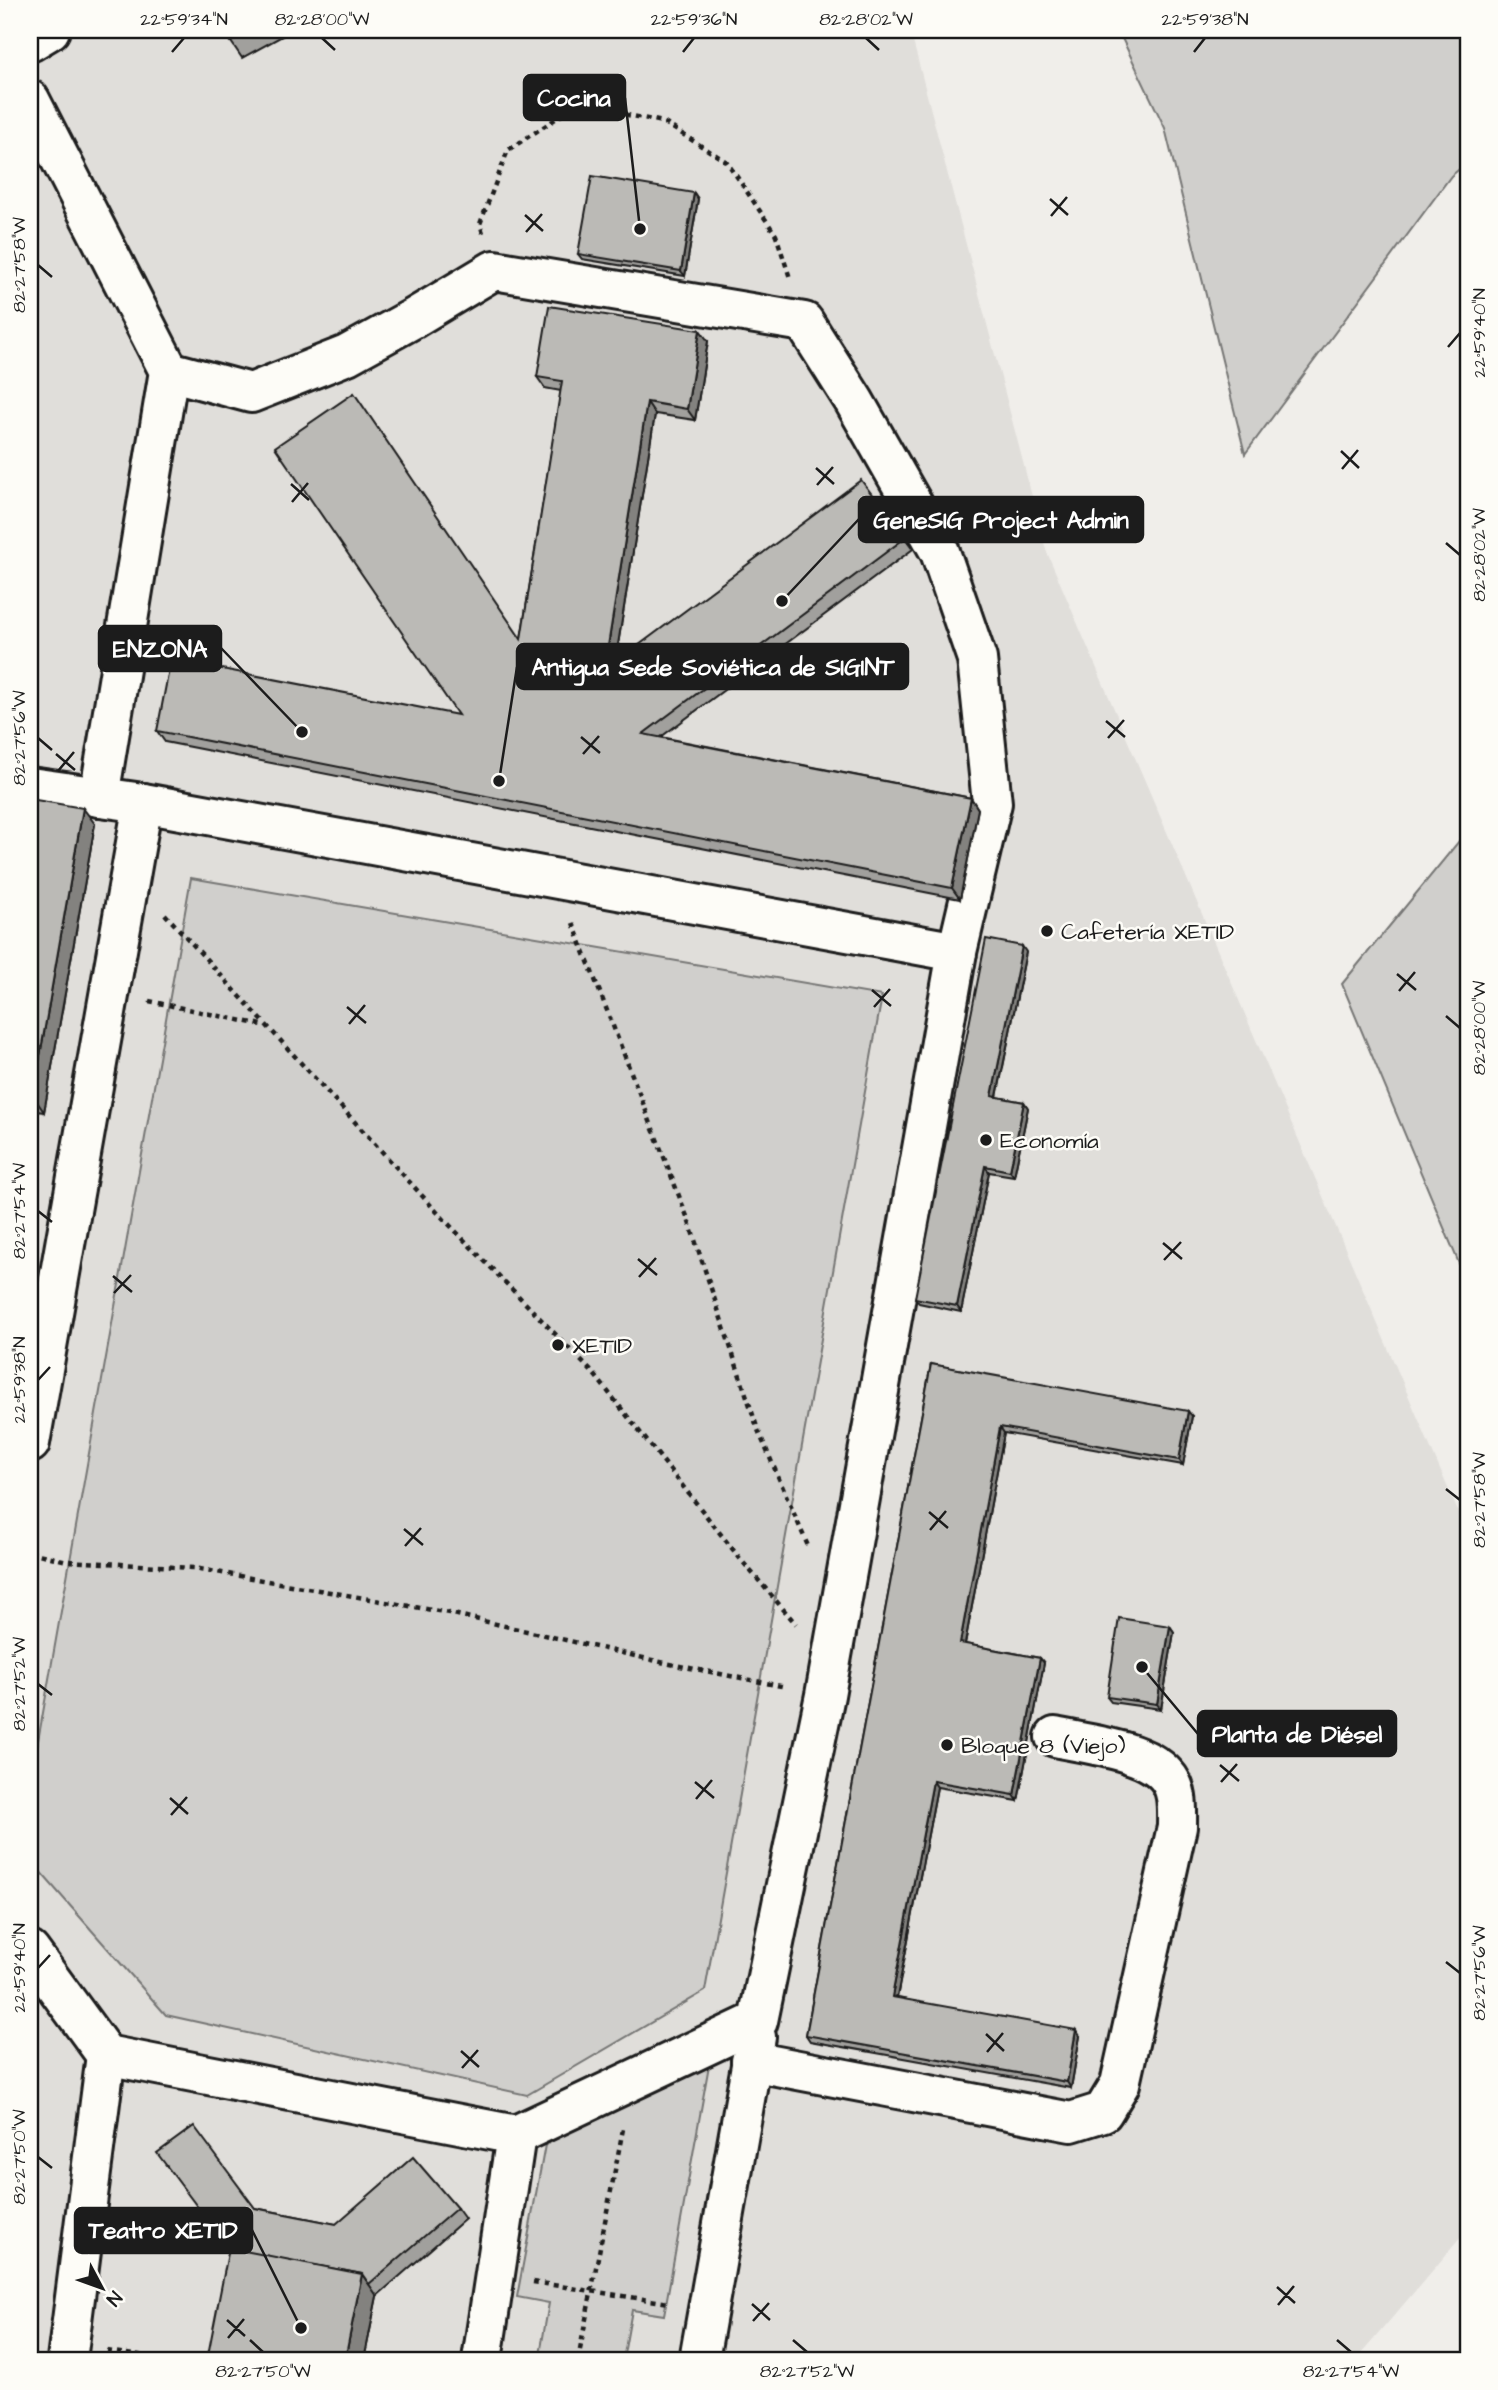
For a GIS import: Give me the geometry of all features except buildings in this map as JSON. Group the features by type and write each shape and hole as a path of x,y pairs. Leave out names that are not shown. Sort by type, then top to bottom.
{"street":[{"path":"30,43 50,30"},
{"path":"30,100 169,371 99,797"},
{"path":"169,371 251,393 347,355 494,270 804,322 854,401 940,552 977,659 992,803 957,952 828,1680 758,2021 699,2360"},
{"path":"30,787 143,803 957,952"},
{"path":"30,1443 143,803"},
{"path":"751,2061 1071,2122 1103,2112 1120,2084 1177,1827 1177,1799 1168,1777 1152,1763 1055,1737"},
{"path":"30,1951 106,2054 516,2135 758,2021"},
{"path":"68,2353 106,2054"},
{"path":"482,2360 516,2135"}],"path":[{"path":"494,270 480,224 508,150 577,105 663,122 727,162 776,235 804,322"},
{"path":"130,875 437,1212 594,1374 742,1561 828,1680"},
{"path":"556,878 688,1219 758,1430 812,1556"},
{"path":"110,993 268,1026"},
{"path":"30,1552 67,1561 194,1568 449,1613 665,1663 828,1680"},
{"path":"578,2360 633,2080"},
{"path":"495,2275 708,2309"},
{"path":"68,2353 168,2360"}],"shaded area":[{"path":"30,30 910,30 1046,550 1468,1535 1468,2229 1356,2360 30,2360"},
{"path":"1118,30 1468,30 1468,162 1451,176 1245,454 1165,128"},
{"path":"1468,830 1468,1285 1342,984"},
{"path":"191,878 882,996 705,1991 527,2095 166,2015 30,1860 30,1786"},
{"path":"711,2054 664,2315 632,2310 623,2360 539,2360 549,2303 517,2297 545,2145"}],"place":[{"name":"Cocina","path":"640,229"},
{"name":"GeneSIG Project Admin","path":"782,601"},
{"name":"ENZONA","path":"302,732"},
{"name":"Antigua Sede Soviética de SIGINT","path":"499,781"},
{"name":"Cafetería XETID","path":"1047,931"},
{"name":"Economía","path":"986,1140"},
{"name":"XETID","path":"558,1345"},
{"name":"Planta de Diésel","path":"1142,1667"},
{"name":"Bloque 8 (Viejo)","path":"947,1745"},
{"name":"Teatro XETID","path":"301,2328"}]}
